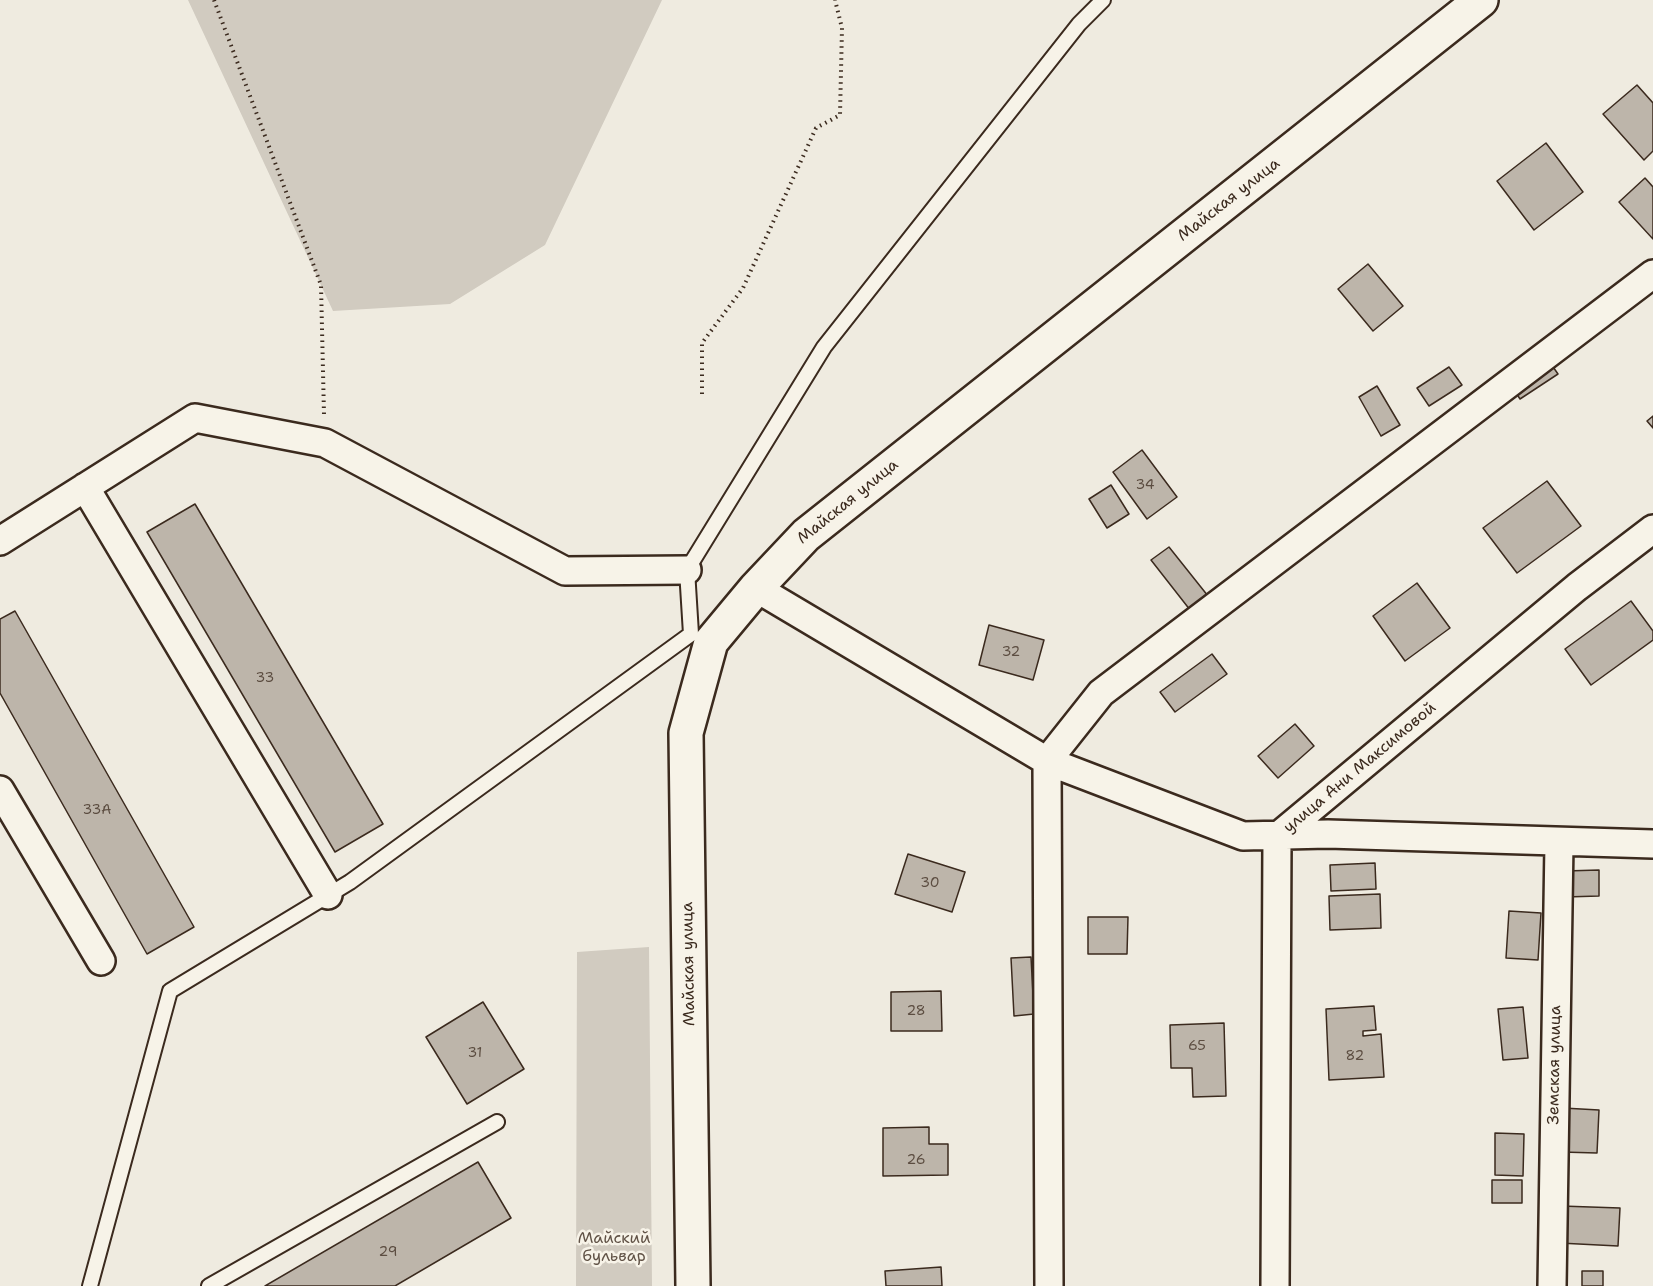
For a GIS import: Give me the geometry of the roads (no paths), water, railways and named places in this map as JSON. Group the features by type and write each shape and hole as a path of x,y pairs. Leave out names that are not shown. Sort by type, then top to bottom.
{"street":[{"name":"Майская улица","path":"693,1286 686,733 701,638 756,588 806,535 1481,0"},
{"path":"1049,1286 1047,761 1101,693 1653,274"},
{"path":"0,541 195,418 325,443 565,571 687,570"},
{"path":"85,487 328,895"},
{"name":"улица Ани Максимовой","path":"1275,1286 1277,837 1577,587 1653,530"},
{"path":"756,588 1047,761 1243,836 1328,834 1559,843 1653,844"},
{"path":"0,790 101,961"},
{"name":"Земская улица","path":"1552,1286 1559,843"}],"lane":[{"path":"90,1286 170,991 328,895 701,638 687,570 824,347 1071,33 1103,0"},
{"path":"209,1286 497,1122"}],"park label":[{"name":"Майский бульвар","path":"614,1248"}]}
